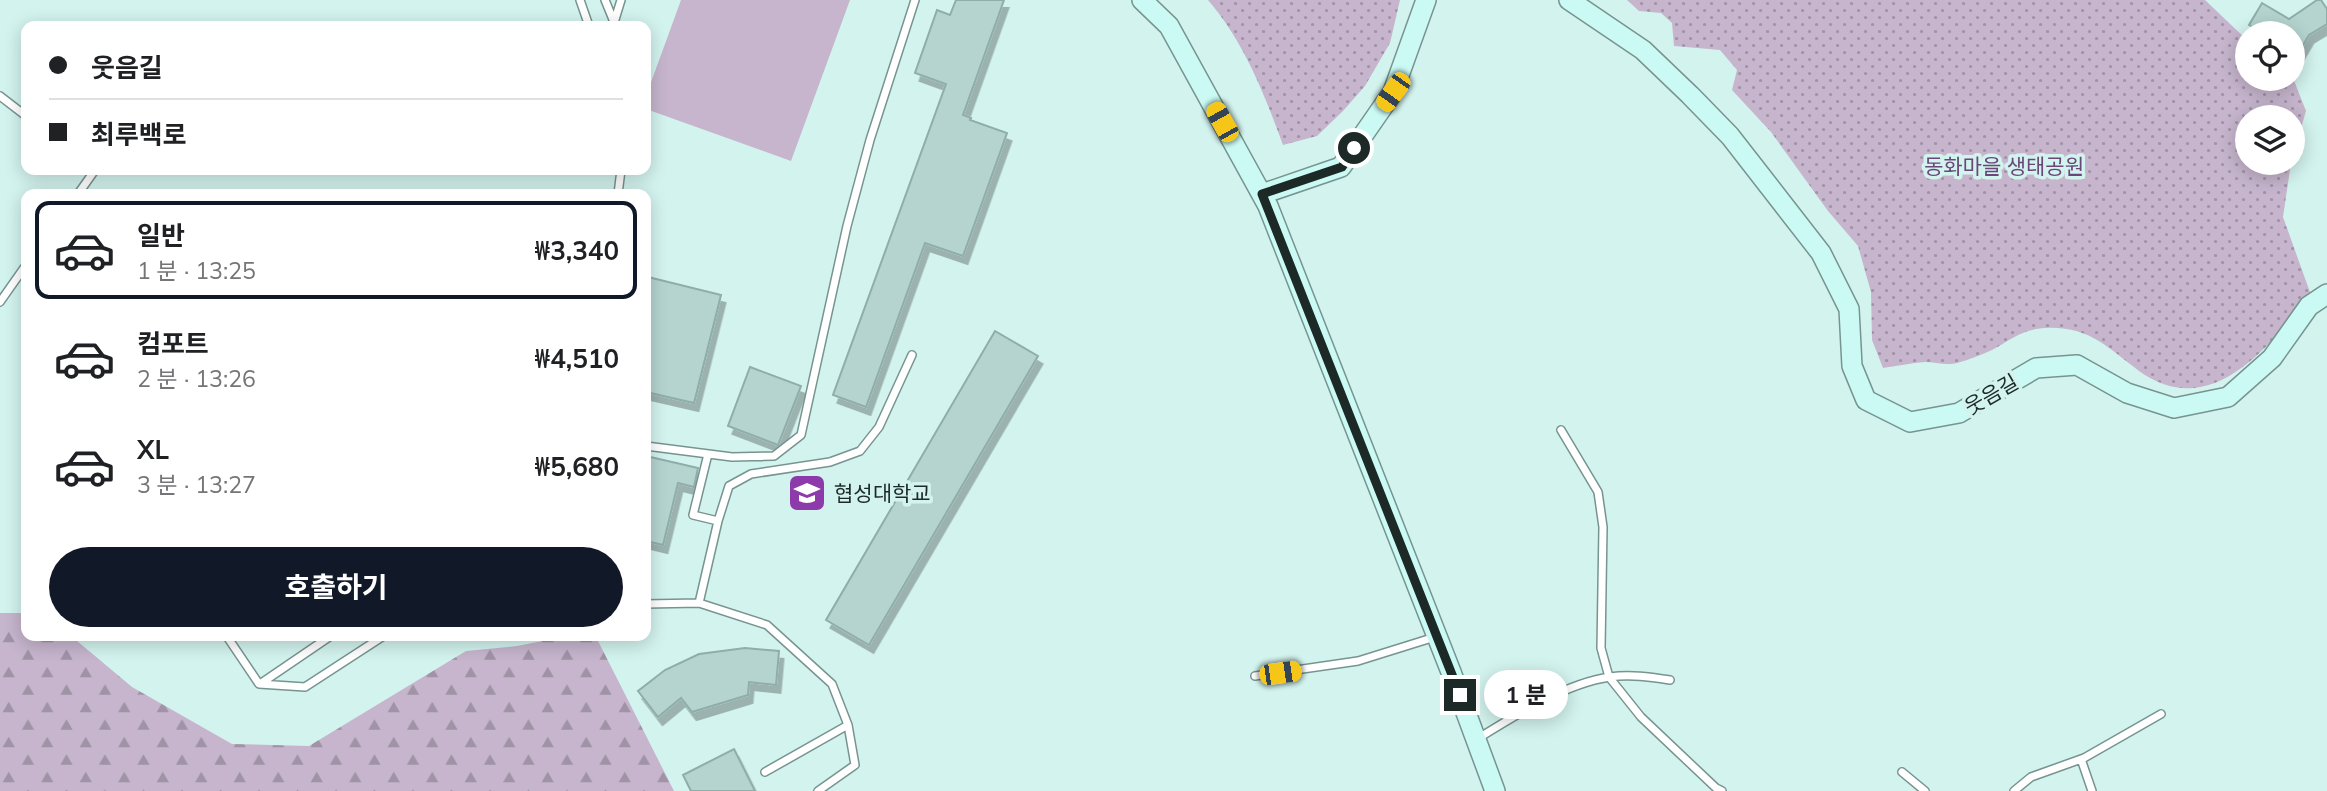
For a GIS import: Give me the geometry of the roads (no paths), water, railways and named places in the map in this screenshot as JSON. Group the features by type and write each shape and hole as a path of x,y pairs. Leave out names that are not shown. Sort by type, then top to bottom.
{"street":[{"path":"1142,0 1169,26 1262,194 1437,636 1495,791"},
{"path":"1262,194 1342,167 1393,92 1426,0"},
{"name":"웃음길","path":"1569,0 1643,50 1730,136 1821,253 1849,309 1852,366 1866,400 1910,422 1959,413 2036,368 2077,365 2127,393 2174,408 2228,397 2272,358 2309,306 2327,294"}],"lane":[{"path":"580,0 587,21"},
{"path":"605,0 612,21"},
{"path":"614,21 621,0"},
{"path":"651,447 732,457 774,456 802,435 847,226 870,139 915,0"},
{"path":"0,96 21,112"},
{"path":"0,302 21,272"},
{"path":"699,603 729,486 751,474 830,461 860,452 879,427 912,355"},
{"path":"1561,430 1598,492 1603,527 1601,648 1609,677 1641,717 1722,791"},
{"path":"708,454 693,516 718,521"},
{"path":"651,604 699,603 767,625 832,684 848,725 855,765 818,791"},
{"path":"1255,677 1358,661 1437,636"},
{"path":"230,641 259,684"},
{"path":"259,684 323,641"},
{"path":"259,684 305,687 376,641"},
{"path":"1476,739 1524,710 1563,692 1609,677 1645,676 1670,680"},
{"path":"2014,791 2031,776 2081,759 2161,714"},
{"path":"765,772 848,725"},
{"path":"2081,759 2092,791"},
{"path":"1902,772 1925,791"}],"place":[{"name":"협성대학교","path":"807,493"}],"park label":[{"name":"동화마을 생태공원","path":"2004,166"}]}
